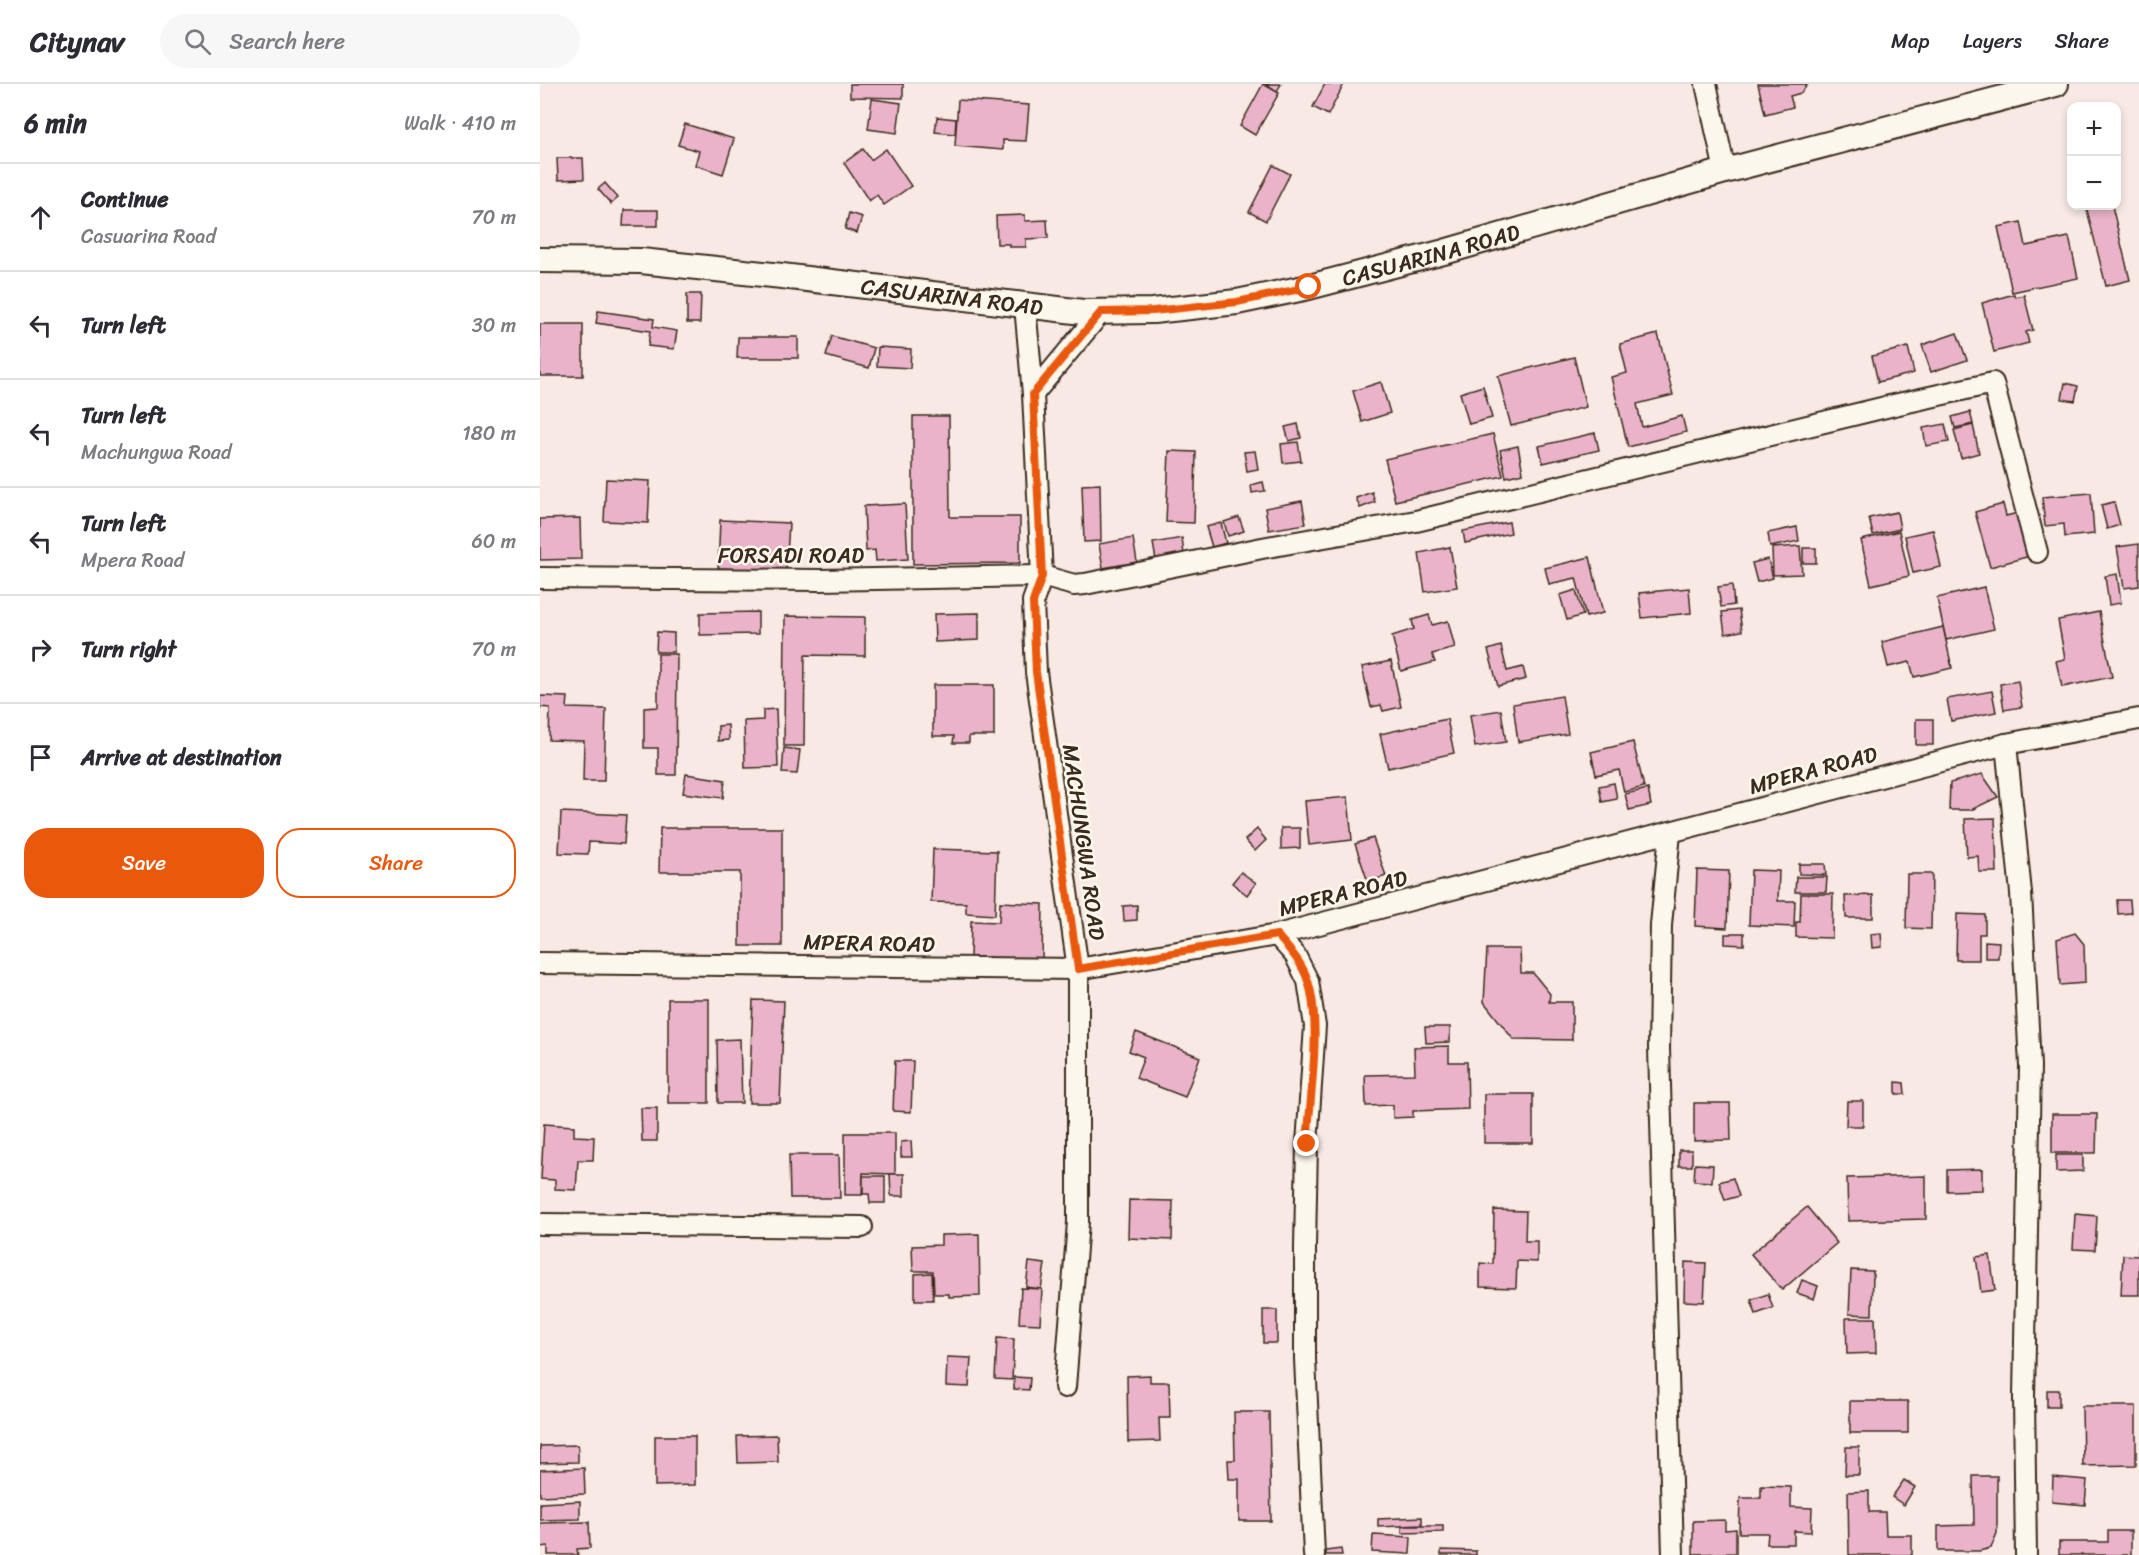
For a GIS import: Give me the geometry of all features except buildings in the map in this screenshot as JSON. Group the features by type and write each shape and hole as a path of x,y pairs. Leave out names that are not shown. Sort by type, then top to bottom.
{"street":[{"path":"1706,84 1725,171"},
{"name":"CASUARINA ROAD","path":"540,260 641,261 1083,312 1153,311 1237,302 1309,287 1444,252 1725,171 2056,84"},
{"name":"MACHUNGWA ROAD","path":"1025,306 1033,394 1042,576 1033,602 1036,672 1078,969 1078,1222 1065,1387"},
{"path":"1033,394 1101,312"},
{"name":"FORSADI ROAD","path":"540,578 820,580 1042,576 1074,585 1084,584 1416,521 1994,383 2037,552"},
{"name":"MPERA ROAD","path":"540,963 1078,969 1277,935 2006,744 2139,719"},
{"path":"2006,744 2021,893 2030,1066 2024,1397 2026,1555"},
{"path":"1670,833 1661,925 1659,1048 1673,1555"},
{"path":"1277,935 1295,955 1308,981 1315,1026 1307,1144 1305,1247 1305,1359 1314,1555"},
{"path":"540,1224 862,1227"}],"route":[{"path":"1307,1144 1315,1026 1308,981 1295,955 1277,935 1078,969 1036,672 1033,602 1042,576 1033,394 1101,312 1153,311 1237,302 1309,287"}]}
